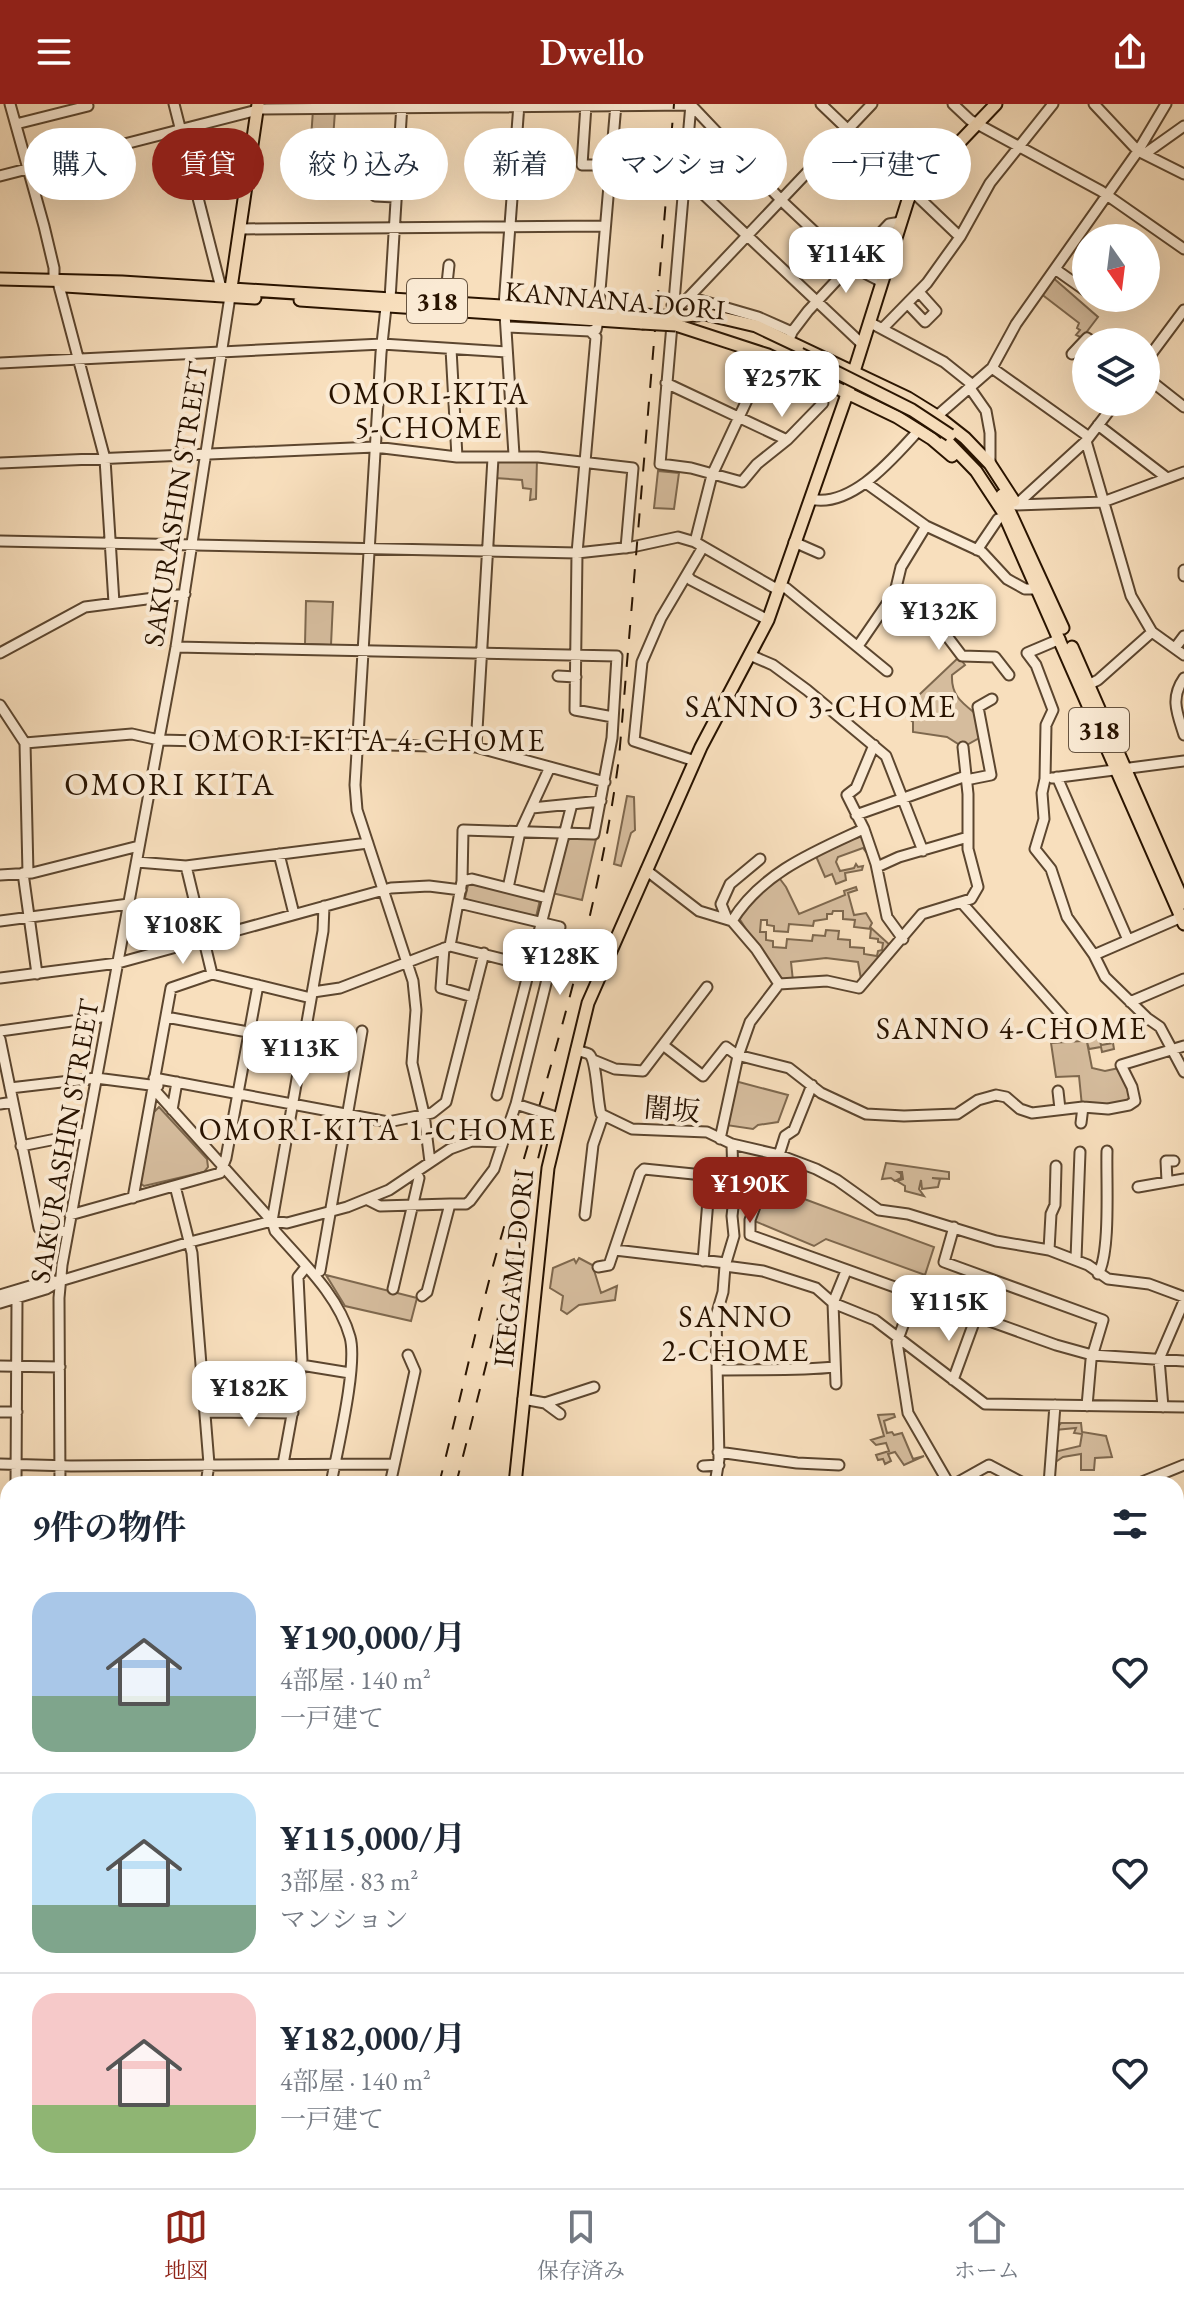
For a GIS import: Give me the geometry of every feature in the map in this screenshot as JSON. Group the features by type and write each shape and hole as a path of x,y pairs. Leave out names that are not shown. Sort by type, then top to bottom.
{"main road":[{"name":"IKEGAMI-DORI","path":"971,130 996,104"},
{"path":"227,291 240,229 257,107"},
{"name":"IKEGAMI-DORI","path":"516,1476 548,1168 589,998 695,761 768,620 909,200"},
{"name":"KANNANA DORI","path":"0,279 643,319 676,313 798,358 948,437 987,473 1015,510 1020,541 1037,589 1184,903"},
{"name":"KANNANA DORI","path":"0,286 56,282"},
{"name":"KANNANA DORI","path":"388,303 445,302 505,310"},
{"path":"676,313 723,317 791,336 914,401 965,438 990,464 1015,510"},
{"path":"676,313 919,430 965,469 998,519 1020,541"},
{"name":"KANNANA DORI","path":"948,437 993,495 1020,541 1088,685 1183,919"}],"street":[{"path":"10,104 24,153"},
{"path":"174,104 180,128 257,107 616,104 691,104 714,128"},
{"path":"614,128 616,104"},
{"path":"689,128 691,104"},
{"path":"821,104 846,128"},
{"path":"850,128 872,104"},
{"path":"953,104 970,120 1107,195 1184,249"},
{"path":"883,328 919,292 960,237 990,183 1053,104"},
{"path":"1094,104 1142,152 1184,174"},
{"path":"937,416 992,368 1016,324 1107,195 1142,152 1166,104"},
{"path":"400,128 402,105"},
{"path":"514,455 505,310 518,105"},
{"path":"586,105 582,165 592,165"},
{"path":"16,124 88,106"},
{"path":"1142,152 1184,126"},
{"path":"0,176 24,169"},
{"path":"787,193 803,176"},
{"path":"36,200 105,459 114,603"},
{"path":"201,200 227,291"},
{"path":"395,200 362,649 357,810 413,981 416,1010 412,1063 424,1114 430,1162"},
{"path":"599,302 608,200"},
{"path":"683,200 676,313 666,383 660,464 691,468 742,482 757,464 787,440 823,403"},
{"path":"709,200 862,344"},
{"path":"676,313 780,200"},
{"path":"782,200 851,266 882,282"},
{"path":"921,200 960,237"},
{"path":"690,301 758,317 791,336 817,301 889,224 901,222"},
{"path":"240,229 605,226"},
{"path":"445,302 449,265"},
{"path":"1055,269 1072,281"},
{"name":"SAKURASHIN STREET","path":"60,1476 60,1281 185,594 221,353 227,291"},
{"path":"908,304 925,322 936,311 919,292"},
{"path":"1160,346 1180,324 1184,310"},
{"path":"869,322 944,362 963,376 986,411 990,464"},
{"path":"506,327 594,329 596,337 577,553 575,710 613,717"},
{"path":"0,363 382,344 507,352"},
{"path":"451,349 457,457"},
{"path":"695,761 634,741 642,662 661,618 687,575 699,544 712,475 768,355"},
{"path":"992,368 1088,439 1131,596 1152,632 1184,655"},
{"path":"666,383 787,440"},
{"path":"874,406 874,394 883,386"},
{"path":"1160,388 1184,407"},
{"path":"903,421 913,414 914,401"},
{"path":"1015,510 1088,439 1105,416"},
{"path":"1098,425 1167,478"},
{"path":"810,499 820,501 840,496 866,483 919,430"},
{"path":"0,463 375,447 457,457 514,455 633,468 626,548"},
{"path":"476,747 493,458"},
{"path":"1015,510 1103,502 1184,472"},
{"path":"866,483 926,526 977,550 1007,579 1025,589 1037,589"},
{"path":"977,550 998,519"},
{"path":"858,646 895,592 901,567 926,526"},
{"path":"0,541 577,553 626,548 678,537 699,544 773,587 781,586 797,596 887,671"},
{"path":"794,542 819,553"},
{"path":"1184,570 1184,576"},
{"path":"687,575 691,580 768,620"},
{"path":"895,592 937,623 962,656 995,657 1009,675"},
{"path":"0,653 78,610 185,594"},
{"path":"1088,685 1098,680 1152,632"},
{"path":"1175,648 1184,636"},
{"path":"1060,639 1023,650 1036,665 1053,710 1046,725 1042,793 1044,819 1035,849 1051,869 1067,917 1094,955 1108,982 1160,1027 1184,1072"},
{"path":"176,647 617,656 605,782 594,834 463,830 462,886 441,988 473,997"},
{"path":"750,655 773,665 807,690 886,756 923,851"},
{"path":"558,676 576,677"},
{"path":"1184,678 1175,695 1175,707 1184,735"},
{"path":"856,815 966,778 991,775 978,707 992,699"},
{"path":"0,705 25,743 26,873 37,974"},
{"path":"25,743 132,734 159,740 476,747 605,782"},
{"path":"874,745 856,788 847,795 877,867 887,917 903,939"},
{"path":"720,1139 738,1056 750,1022 779,984 827,981 859,988 922,914 971,899 978,887 969,858 963,747"},
{"path":"1045,779 1184,761"},
{"path":"508,888 520,832 550,767"},
{"path":"1057,777 1128,940"},
{"path":"532,808 601,801"},
{"path":"497,1095 572,804"},
{"path":"729,920 768,879 806,854 859,831"},
{"path":"877,867 899,857 968,837"},
{"path":"137,862 186,866 368,843"},
{"path":"0,875 26,873 139,846"},
{"path":"279,854 294,914"},
{"path":"760,859 730,884 721,904 729,920 756,949 779,984"},
{"path":"186,866 212,974"},
{"path":"646,870 699,911 729,920"},
{"path":"0,978 118,963 383,890 417,885 462,886 472,879 547,898"},
{"path":"961,902 1065,1019"},
{"path":"368,1200 380,1206 466,1204 494,1169 516,1104 560,927 459,903"},
{"path":"0,921 129,904"},
{"path":"272,1221 323,931 324,906"},
{"path":"1094,955 1183,919"},
{"path":"133,1198 171,988 212,974 312,995 340,988 447,947 484,953 550,971"},
{"path":"10,1088 96,1078 155,1087 177,1082 388,1122 437,1111 446,1102 484,953"},
{"path":"1130,1002 1184,979"},
{"path":"70,1215 220,1173 258,985"},
{"path":"576,1050 615,1069 643,1071 707,987"},
{"path":"0,1031 108,1016"},
{"path":"166,1017 248,1032"},
{"path":"320,1271 362,1031"},
{"path":"514,1032 533,1038"},
{"path":"0,1039 3,1068 10,1088 39,1228 67,1232"},
{"path":"663,1045 703,1076 726,1047 738,1056 789,1068 840,1104 866,1114 904,1116 957,1114 978,1100 996,1095 1006,1097 1020,1109 1032,1113 1129,1105 1135,1101 1121,1065 1184,1046"},
{"name":"闇坂","path":"593,1060 597,1098 603,1116 632,1129 707,1132 732,1144 779,1155 816,1169 879,1210 908,1214 1008,1244 1049,1250 1076,1259 1098,1274"},
{"path":"155,1087 177,1082"},
{"path":"172,1110 177,1082"},
{"path":"779,1155 785,1136 794,1130 812,1085"},
{"path":"155,1087 272,1221 275,1231 332,1299 345,1322 353,1350 332,1476"},
{"path":"1058,1091 1060,1109"},
{"path":"0,1104 13,1102"},
{"path":"516,1104 559,1118"},
{"path":"1081,1123 1083,1107"},
{"path":"585,1215 593,1145 603,1116"},
{"path":"21,1146 86,1133"},
{"path":"0,1295 40,1283 60,1281 190,1242 272,1221 287,1223 368,1200 450,1149 472,1141 503,1142"},
{"path":"717,1476 716,1316 723,1292 725,1265 734,1236 732,1144"},
{"path":"1107,1151 1105,1245 1098,1274 1108,1279 1165,1288 1184,1299 1159,1359 1163,1407"},
{"path":"1076,1259 1080,1152"},
{"path":"1166,1161 1167,1181"},
{"path":"1049,1250 1056,1166"},
{"path":"598,1267 609,1265 644,1169 735,1179 761,1190 750,1220 750,1235 1056,1345 1092,1355 1184,1361"},
{"path":"393,1289 415,1204 419,1178 416,1172"},
{"path":"703,1261 710,1176"},
{"path":"1138,1187 1184,1179"},
{"path":"175,1186 190,1242 209,1464 207,1476"},
{"path":"422,1296 427,1292 450,1204"},
{"path":"954,1227 944,1262 1103,1320 1092,1355 1087,1406"},
{"path":"615,1250 725,1265 787,1278 816,1288 833,1303 875,1320 985,1404 1184,1407"},
{"path":"283,1464 301,1365 298,1277 306,1267"},
{"path":"836,1384 833,1303 846,1271"},
{"path":"0,1303 46,1289 60,1281"},
{"path":"914,1295 898,1338 908,1413 936,1471 942,1476"},
{"path":"16,1476 17,1298"},
{"path":"953,1380 976,1317"},
{"path":"392,1476 415,1371 408,1355"},
{"path":"301,1365 350,1373"},
{"path":"0,1366 60,1367"},
{"path":"717,1370 800,1371 835,1367"},
{"path":"545,1403 594,1387"},
{"path":"523,1399 545,1403 560,1414"},
{"path":"1050,1476 1055,1405"},
{"path":"0,1412 17,1412"},
{"path":"205,1412 293,1413"},
{"path":"718,1452 800,1464 839,1465"},
{"path":"0,1464 394,1464"},
{"path":"703,1466 719,1465"},
{"path":"968,1476 989,1465 1010,1476"},
{"path":"1157,1476 1184,1465"}],"shaded area":[{"path":"313,110 335,111 334,128 312,128"},
{"path":"1051,276 1072,294 1072,312 1092,312 1098,317 1090,328 1077,328 1079,323 1040,293"},
{"path":"537,459 536,499 530,500 531,489 523,488 522,480 495,478 496,460"},
{"path":"658,471 679,473 674,509 654,508"},
{"path":"306,601 333,602 331,645 305,644"},
{"path":"959,657 965,665 952,675 953,688 962,702 976,714 981,737 963,747 947,737 913,732 913,722 901,712"},
{"path":"627,796 634,797 635,830 631,833 621,866 614,864"},
{"path":"865,832 871,851 866,852 863,848 838,857 836,862 840,871 854,868 856,864 863,866 862,870 845,873 846,880 836,884 832,874 825,877 815,854"},
{"path":"570,839 596,839 582,900 552,893 565,842"},
{"path":"777,875 799,914 845,895 844,891 856,887 857,890 848,893 854,915 866,913 872,923 870,927 891,946 861,979 858,962 826,958 791,962 793,981 780,982 737,915","holes":["843,911 843,919 855,920 854,927 871,929 870,938 883,943 877,956 864,954 864,948 850,947 850,940 838,939 839,931 826,930 825,936 813,935 812,941 787,939 786,948 773,947 773,941 766,940 766,932 760,932 761,920 767,920 767,925 774,926 774,931 788,932 789,924 813,926 814,921 827,919 827,914"]},
{"path":"472,883 540,900 536,917 533,919 468,900 465,898 468,885"},
{"path":"1098,1034 1101,1045 1113,1043 1114,1049 1102,1052 1101,1047 1089,1049 1087,1042 1092,1068 1105,1071 1119,1068 1135,1101 1108,1106 1082,1106 1079,1076 1056,1077 1051,1043 1083,1041 1082,1035"},
{"path":"735,1081 788,1095 778,1122 758,1125 753,1129 726,1125"},
{"path":"159,1107 207,1159 208,1167 204,1172 144,1186 140,1183 153,1113"},
{"path":"886,1163 949,1172 949,1179 932,1178 940,1179 938,1187 922,1189 921,1180 919,1189 924,1196 905,1191 905,1186 897,1181 903,1179 902,1172 898,1172 901,1178 895,1181 882,1179"},
{"path":"780,1190 934,1247 925,1275 826,1239 814,1246 752,1220 765,1191 777,1195"},
{"path":"579,1258 598,1268 594,1270 601,1293 617,1286 615,1300 579,1305 567,1314 561,1310 563,1296 550,1288 553,1268 574,1259 576,1263"},
{"path":"326,1275 417,1298 411,1321 345,1306"},
{"path":"894,1414 895,1417 884,1421 887,1433 902,1433 913,1459 924,1456 904,1465 895,1452 888,1454 891,1461 885,1464 883,1459 878,1460 876,1455 889,1451 886,1443 876,1445 871,1440 884,1436 878,1415"},
{"path":"1061,1423 1081,1423 1082,1432 1106,1436 1112,1457 1095,1458 1094,1470 1081,1470 1081,1454 1063,1457 1054,1463 1054,1452 1080,1446 1082,1434 1074,1433 1076,1428 1055,1430"}],"railway":[{"path":"441,1476 490,1277 568,1005 609,820 619,758 674,104"},
{"path":"458,1476 542,1143"}],"district":[{"name":"OMORI-KITA 5-CHOME","path":"429,410"},
{"name":"SANNO 3-CHOME","path":"821,706"},
{"name":"OMORI-KITA 4-CHOME","path":"367,740"},
{"name":"OMORI KITA","path":"170,784"},
{"name":"SANNO 4-CHOME","path":"1012,1028"},
{"name":"OMORI-KITA 1-CHOME","path":"378,1129"},
{"name":"SANNO 2-CHOME","path":"736,1333"}]}
